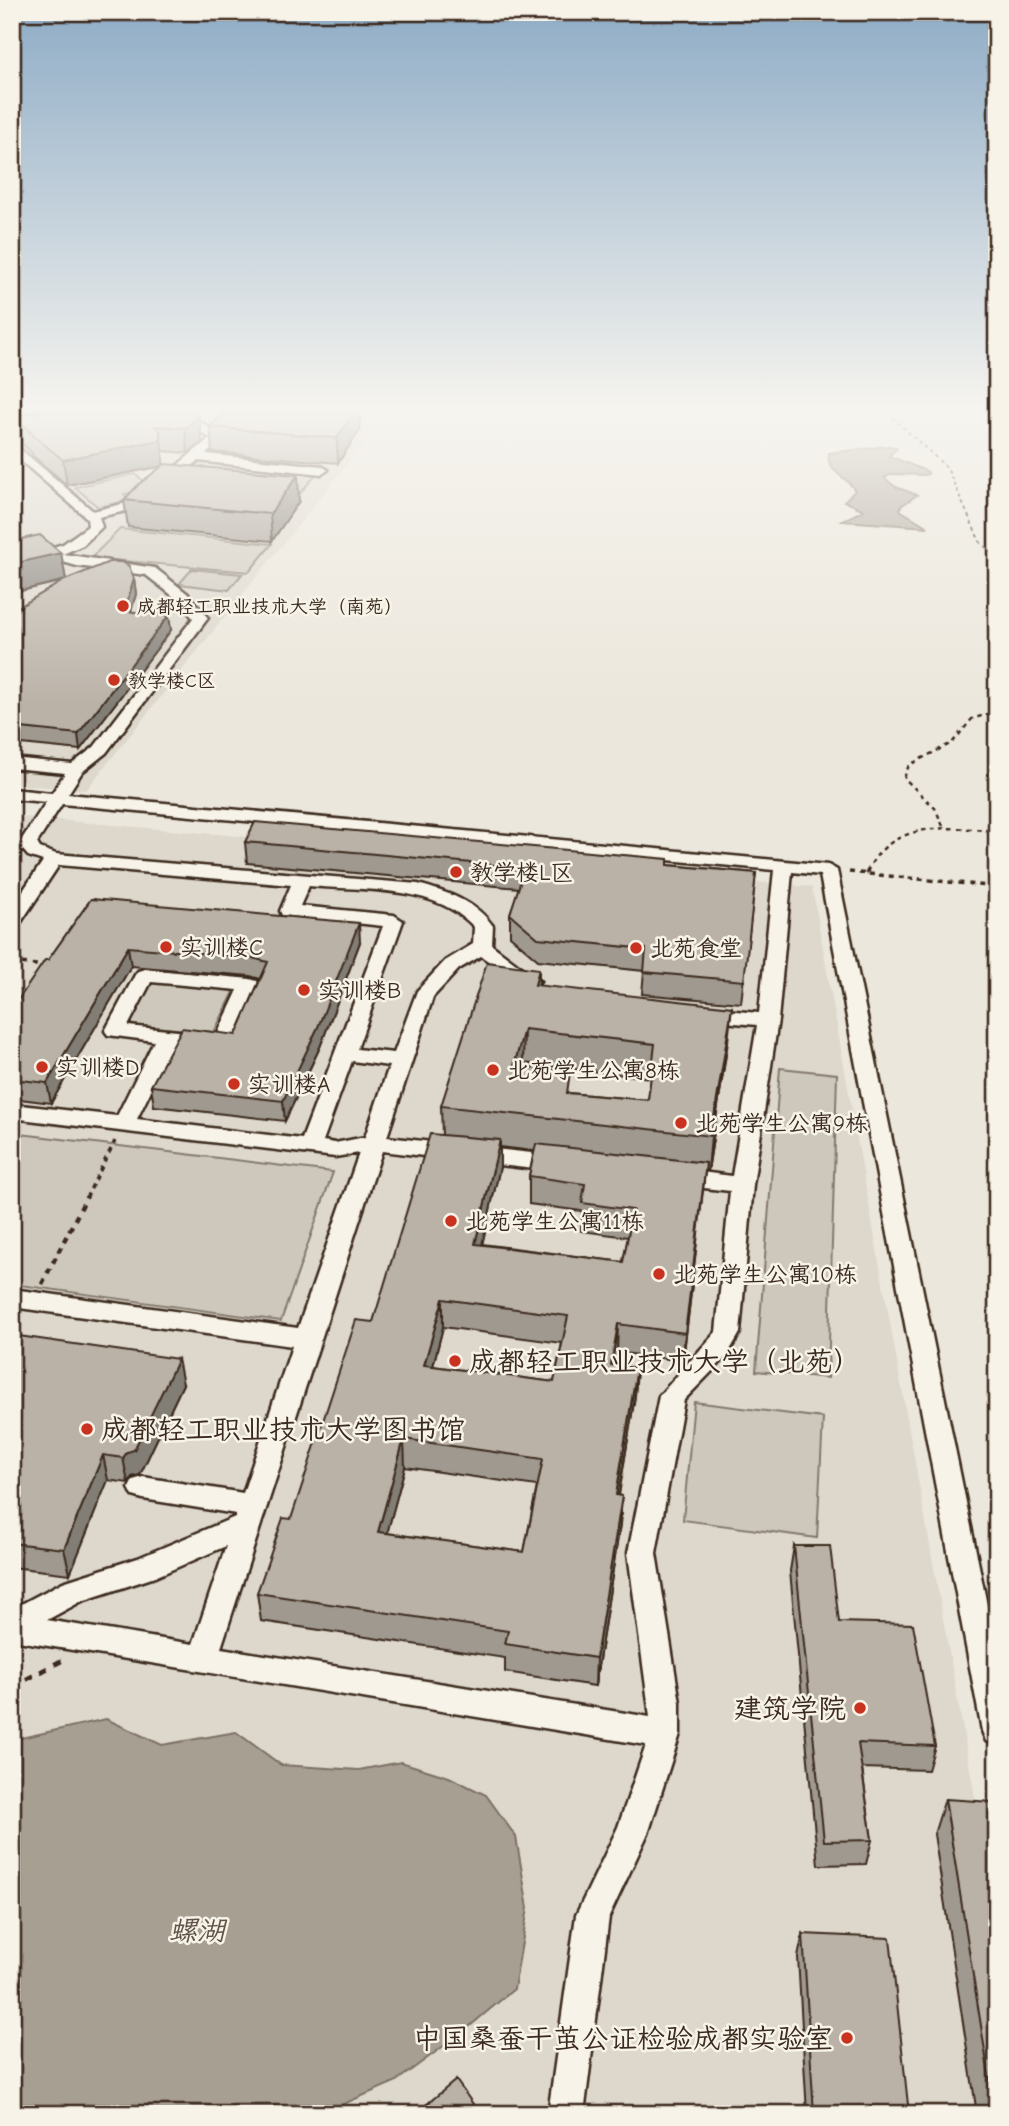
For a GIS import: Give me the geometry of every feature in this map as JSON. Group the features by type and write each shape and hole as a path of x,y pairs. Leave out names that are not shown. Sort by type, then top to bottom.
{"street":[{"path":"12,564 49,554 88,536 95,527 90,514 82,507"},
{"path":"90,514 123,507"},
{"path":"49,554 77,562 149,571 183,597 201,618 100,750 76,769 20,845 54,859 418,890 442,897 475,915 484,926 482,947"},
{"path":"90,577 117,567"},
{"path":"12,763 76,769"},
{"path":"12,794 828,870 997,1731"},
{"path":"12,921 54,859"},
{"path":"566,2114 593,1915 633,1831 665,1734 665,1703 642,1553 672,1396 718,1350 728,1333 742,1185 768,1020 784,866"},
{"path":"302,880 289,911 394,921 347,1054 310,1147"},
{"path":"482,947 545,989"},
{"path":"203,1658 307,1339 424,995 452,965 482,947"},
{"path":"145,975 250,985 224,1042 167,1036 115,1031 145,975"},
{"path":"686,1012 768,1020"},
{"path":"124,1124 167,1036"},
{"path":"347,1054 402,1061"},
{"path":"12,1111 335,1150 375,1143 579,1166"},
{"path":"661,1175 742,1185"},
{"path":"23,1299 307,1339"},
{"path":"143,1488 250,1516"},
{"path":"12,1626 73,1591 145,1568 250,1516"},
{"path":"12,1626 665,1734"}],"path":[{"path":"965,507 981,542 997,557"},
{"path":"943,826 935,808 904,778 909,765 951,745 966,731 972,719 997,711"},
{"path":"866,874 875,854 914,831 943,826 997,831"},
{"path":"828,870 997,887"},
{"path":"12,962 52,966"},
{"path":"23,1299 124,1124"},
{"path":"12,1687 95,1641"}],"shaded area":[{"name":"成都轻工职业技术大学（南苑）","path":"12,507 313,507 86,790 12,784"},
{"path":"120,529 272,544 249,572 91,558"},
{"path":"192,569 242,574 229,590 179,584"},
{"name":"成都轻工职业技术大学（北苑）","path":"12,816 812,887 997,1920 997,2114 12,2114"},
{"path":"152,981 235,990 214,1032 127,1025"},
{"path":"780,1068 837,1074 828,1378 756,1371"},
{"path":"12,1133 333,1172 281,1321 12,1284"},
{"path":"694,1402 823,1418 817,1538 683,1520"}],"water":[{"path":"858,507 901,507 900,510 928,527 842,521 864,510"},
{"name":"螺湖","path":"106,1719 162,1745 236,1732 281,1765 359,1770 401,1762 449,1777 486,1795 516,1837 528,1908 514,1989 464,2031 395,2082 320,2114 12,2114 12,1740"}],"building":[{"path":"199,507 275,507 270,514"},
{"path":"40,535 61,553 12,564 12,541"},
{"path":"109,562 122,562 129,566 134,579 124,611 169,615 78,734 12,727 12,611 65,580"},
{"path":"255,822 668,859 668,865 756,873 744,981 644,972 646,949 538,938 510,914 525,868 245,842"},
{"path":"91,899 359,923 318,1027 283,1101 151,1086 182,1028 236,1035 268,962 248,957 128,947 47,1083 12,1079 12,1009"},
{"path":"487,962 539,969 535,985 732,1007 711,1136 441,1106","holes":["524,1029 655,1044 648,1100 567,1093 570,1072 514,1066"]},
{"path":"430,1134 500,1140 475,1244 623,1262 633,1210 582,1203 585,1184 529,1176 536,1144 706,1163 685,1333 618,1324 611,1365 637,1368 616,1495 622,1496 596,1658 505,1644 508,1631 257,1593 283,1518 291,1519 356,1320 373,1322","holes":["443,1299 568,1316 554,1382 424,1365","404,1439 543,1459 524,1552 378,1532"]},
{"name":"成都轻工职业技术大学图书馆","path":"12,1335 178,1359 134,1450 127,1452 123,1458 103,1455 64,1549 12,1543"},
{"name":"建筑学院","path":"794,1546 830,1546 839,1622 913,1624 935,1746 858,1743 872,1840 824,1841"},
{"path":"945,1799 993,1802 997,1820 997,2114 995,2114"},
{"name":"中国桑蚕干茧公证检验成都实验室","path":"803,1934 890,1938 909,2114 814,2114"},
{"path":"456,2080 480,2114 415,2114"}],"place":[{"name":"成都轻工职业技术大学（南苑）","path":"123,606"},
{"name":"教学楼C区","path":"114,680"},
{"name":"教学楼L区","path":"456,872"},
{"name":"实训楼C","path":"166,947"},
{"name":"北苑食堂","path":"636,948"},
{"name":"实训楼B","path":"304,990"},
{"name":"实训楼D","path":"42,1067"},
{"name":"北苑学生公寓8栋","path":"493,1070"},
{"name":"实训楼A","path":"234,1084"},
{"name":"北苑学生公寓9栋","path":"681,1123"},
{"name":"北苑学生公寓11栋","path":"451,1221"},
{"name":"北苑学生公寓10栋","path":"659,1274"},
{"name":"成都轻工职业技术大学（北苑）","path":"455,1361"},
{"name":"成都轻工职业技术大学图书馆","path":"87,1429"},
{"name":"建筑学院","path":"860,1708"},
{"name":"中国桑蚕干茧公证检验成都实验室","path":"847,2038"}]}
